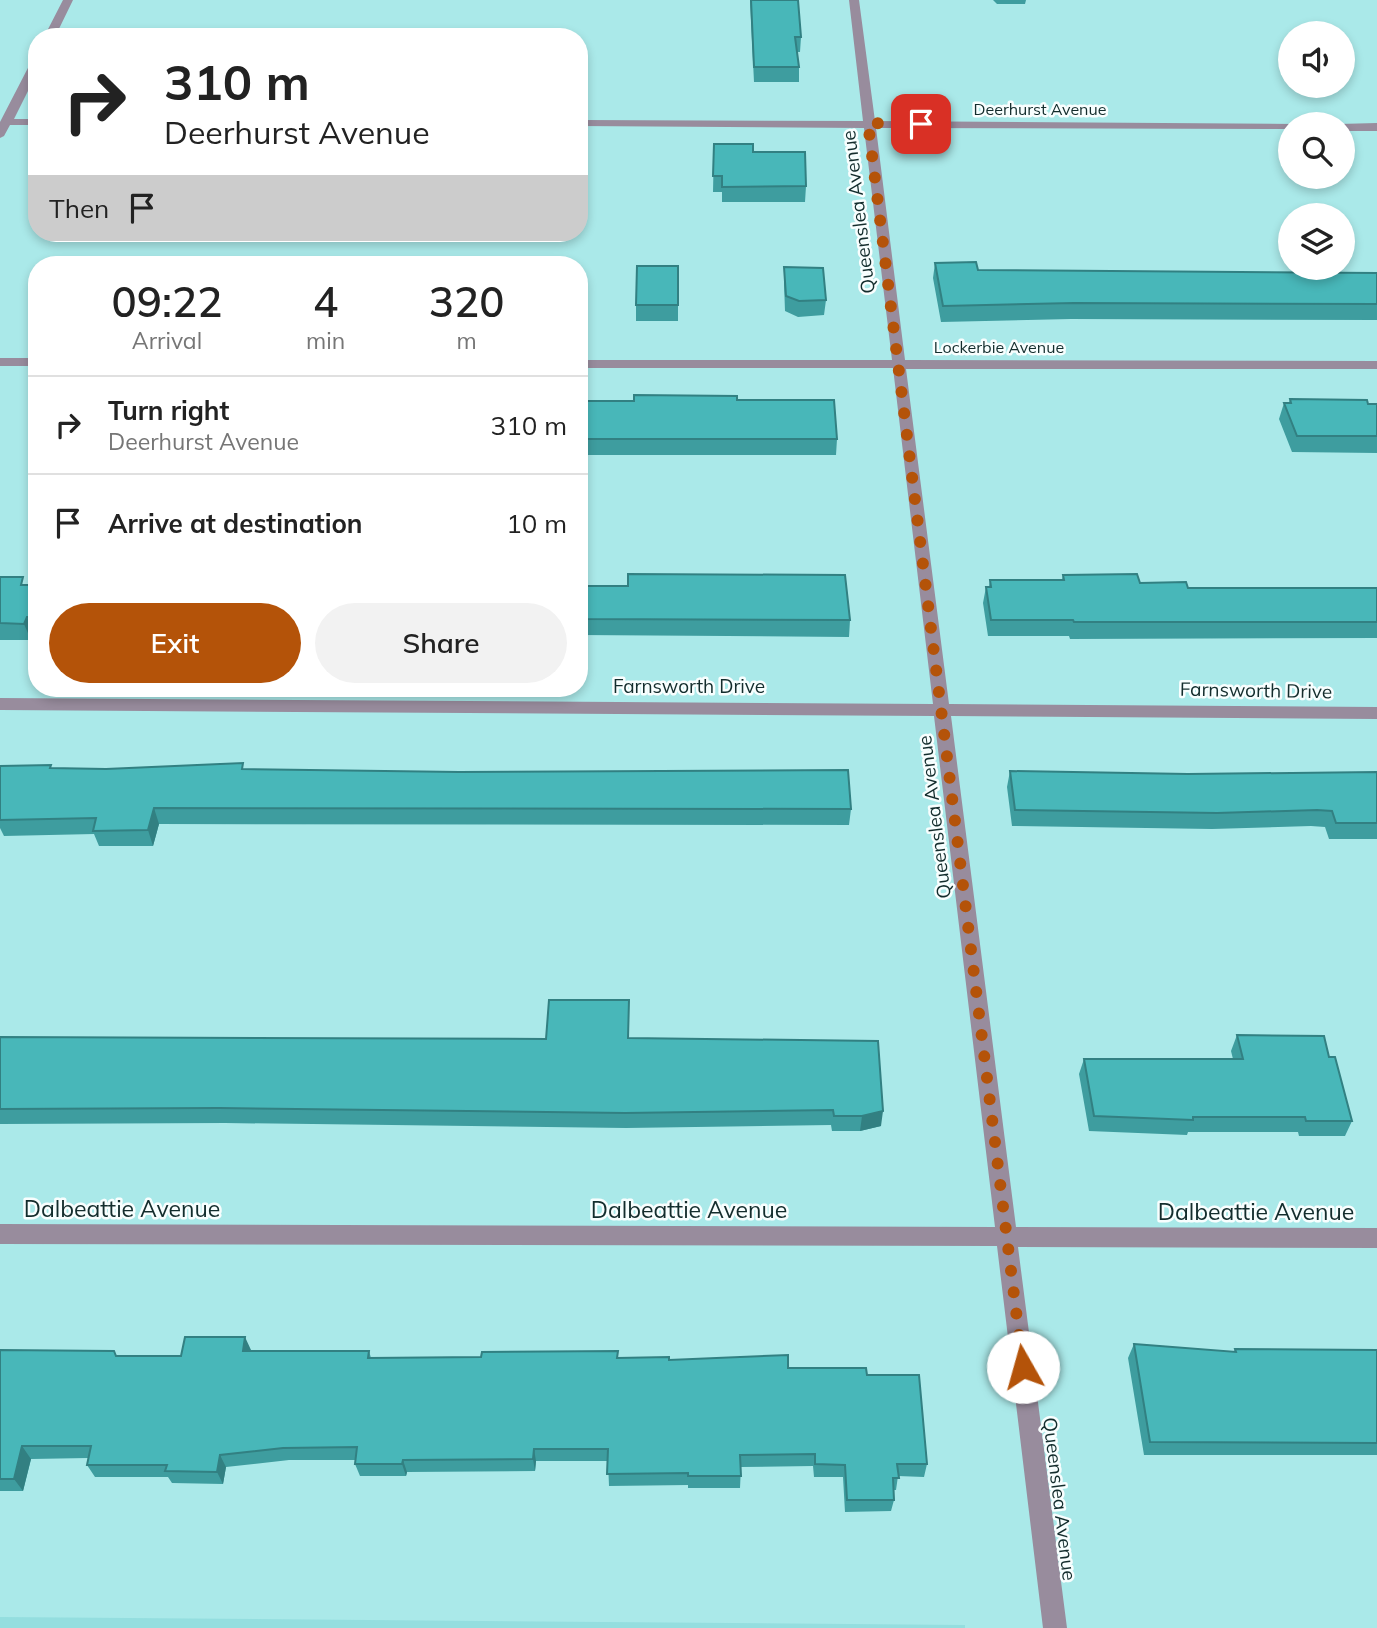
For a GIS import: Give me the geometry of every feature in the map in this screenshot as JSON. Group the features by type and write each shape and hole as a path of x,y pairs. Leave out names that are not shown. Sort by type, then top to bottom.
{"street":[{"path":"54,28 68,0"},
{"name":"Queenslea Avenue","path":"854,0 1055,1628"},
{"path":"0,134 28,79"},
{"path":"6,122 28,122"},
{"name":"Deerhurst Avenue","path":"588,123 1278,126"},
{"path":"1355,127 1377,127"},
{"path":"0,362 28,362"},
{"name":"Lockerbie Avenue","path":"588,364 1377,365"},
{"name":"Farnsworth Drive","path":"0,704 942,708 1377,713"},
{"name":"Dalbeattie Avenue","path":"0,1234 1377,1238"}],"shaded area":[{"path":"0,1617 965,1625 965,1628 0,1628"}],"building":[{"path":"751,0 798,0 801,37 795,37 799,67 754,67"},
{"path":"714,144 753,144 753,152 805,152 806,186 722,187 722,176 713,176"},
{"path":"976,262 978,270 1278,272 1278,280 1355,280 1355,273 1377,273 1377,304 1074,303 943,306 935,263"},
{"path":"637,266 678,266 678,305 636,305"},
{"path":"784,267 823,268 826,300 799,301 786,296"},
{"path":"634,395 737,396 737,400 834,400 837,439 588,439 588,401 634,401"},
{"path":"1290,399 1367,400 1368,404 1377,404 1377,436 1297,436 1284,403 1291,403"},
{"path":"628,574 845,575 850,620 588,619 588,586 628,586"},
{"path":"1137,574 1140,583 1186,582 1188,588 1377,588 1377,622 991,620 986,587 991,587 990,580 1064,580 1063,575"},
{"path":"0,577 23,577 21,585 28,585 28,617 24,624 0,623"},
{"path":"243,763 242,769 459,772 848,770 851,809 154,808 148,830 93,831 96,818 0,820 0,766 51,765 50,768 106,769"},
{"path":"1010,771 1188,774 1377,772 1377,823 1336,823 1332,811 1317,810 1217,813 1015,810"},
{"path":"549,1000 629,1000 628,1038 878,1041 883,1111 862,1116 834,1116 833,1110 625,1113 219,1108 0,1109 0,1037 546,1039"},
{"path":"1237,1035 1324,1036 1329,1057 1335,1057 1352,1121 1306,1121 1305,1117 1193,1117 1193,1120 1094,1116 1084,1059 1243,1059"},
{"path":"185,1337 245,1337 243,1351 369,1351 368,1358 481,1357 482,1352 618,1351 617,1358 669,1357 669,1360 788,1355 788,1368 866,1368 867,1375 919,1375 927,1464 897,1464 899,1478 893,1478 894,1500 847,1500 845,1465 815,1464 815,1454 740,1455 741,1476 688,1476 688,1473 607,1474 608,1449 534,1449 533,1459 403,1460 402,1464 355,1464 357,1447 283,1448 220,1455 217,1472 165,1471 167,1465 87,1465 91,1446 22,1446 14,1479 0,1479 0,1350 114,1351 116,1356 181,1356"},
{"path":"1134,1344 1236,1352 1235,1349 1377,1350 1377,1443 1150,1442"}],"route":[{"path":"921,124 868,123 1023,1367"}]}
